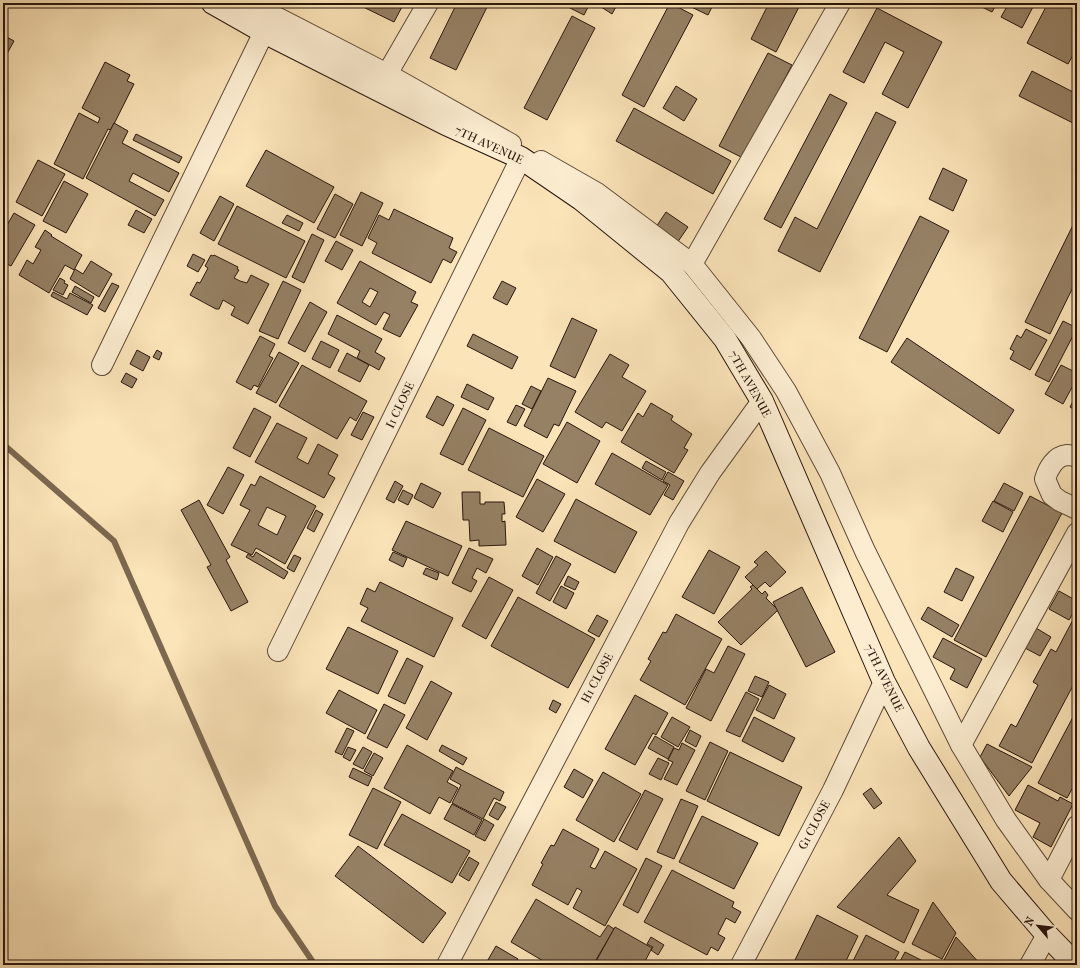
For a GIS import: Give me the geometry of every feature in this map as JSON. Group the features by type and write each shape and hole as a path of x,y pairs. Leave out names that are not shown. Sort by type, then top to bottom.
{"main road":[{"name":"7TH AVENUE","path":"213,3 264,32 446,124 521,158 581,199 671,272 725,339 762,401 884,682 919,748 997,874 1047,935 1076,965"}],"street":[{"path":"249,3 387,74 597,193 692,264 751,338 786,391 830,473 865,551 961,745 1006,820 1050,880 1077,910"},
{"path":"387,74 428,3"},
{"path":"692,264 840,3"},
{"path":"102,365 264,32"},
{"name":"I1 CLOSE","path":"278,651 521,158"},
{"name":"H1 CLOSE","path":"447,965 679,523 710,472 762,401"},
{"path":"1077,456 1066,455 1057,460 1048,469 1045,479 1052,495 1060,501 1077,509"},
{"path":"961,745 1077,533"},
{"name":"G1 CLOSE","path":"741,965 832,790 884,682"},
{"path":"1050,880 1077,826"},
{"path":"1030,965 1047,935"}],"building":[{"path":"355,3 404,3 394,22"},
{"path":"457,3 489,3 456,70 430,58"},
{"path":"590,3 584,15 562,4"},
{"path":"595,3 618,3 612,14"},
{"path":"670,3 693,15 644,107 622,95"},
{"path":"714,3 708,15 685,4"},
{"path":"769,3 801,3 776,52 751,39"},
{"path":"974,3 997,3 992,12"},
{"path":"1009,3 1035,3 1022,28 1001,17"},
{"path":"1048,3 1077,3 1077,48 1068,64 1027,43"},
{"path":"877,8 942,42 908,108 882,94 904,52 885,42 864,83 843,72"},
{"path":"572,16 595,28 547,120 524,108"},
{"path":"3,35 14,41 3,61"},
{"path":"768,53 792,65 743,158 719,146"},
{"path":"105,62 130,75 127,81 134,84 111,130 108,129 83,179 54,164 79,113 98,123 100,118 82,108"},
{"path":"1032,71 1077,94 1077,125 1019,96"},
{"path":"676,86 697,99 684,121 663,108"},
{"path":"830,94 847,103 781,228 764,219"},
{"path":"634,108 731,161 713,194 616,141"},
{"path":"876,112 896,122 820,272 778,251 795,217 817,229"},
{"path":"114,123 128,131 122,143 179,173 169,192 133,173 129,181 164,200 155,216 86,178"},
{"path":"136,134 182,157 179,163 133,140"},
{"path":"266,150 334,187 314,223 246,186"},
{"path":"38,160 65,174 42,216 16,202"},
{"path":"943,168 967,180 953,211 929,199"},
{"path":"64,181 88,194 66,233 43,221"},
{"path":"361,192 383,203 362,246 340,235"},
{"path":"335,194 353,204 335,238 317,229"},
{"path":"220,196 234,204 214,241 200,233"},
{"path":"237,206 305,241 286,278 218,244"},
{"path":"394,209 453,238 449,248 457,252 451,263 443,259 431,283 372,253 377,243 368,238 379,215 389,220"},
{"path":"136,210 152,219 144,233 128,225"},
{"path":"666,212 688,227 677,243 656,227"},
{"path":"14,213 35,225 11,266 3,262 3,232"},
{"path":"287,215 303,223 299,231 282,223"},
{"path":"920,216 949,231 887,352 859,338"},
{"path":"1077,217 1077,279 1050,334 1025,322"},
{"path":"45,230 52,235 51,236 82,255 74,270 65,265 49,293 19,275 27,260 33,264 41,250 35,247"},
{"path":"312,234 324,240 304,283 292,277"},
{"path":"336,241 353,250 342,270 325,261"},
{"path":"193,254 205,260 198,272 187,266"},
{"path":"211,255 214,255 238,267 237,269 239,270 234,278 240,281 247,283 251,275 269,284 248,324 231,315 235,307 223,300 219,309 216,309 190,295 197,282 200,283 208,268 205,266"},
{"path":"91,261 112,274 99,297 70,279 75,269 83,274"},
{"path":"360,261 416,292 411,302 418,305 400,337 383,329 390,315 384,312 376,325 337,303","holes":["370,288 378,292 370,307 362,302"]},
{"path":"60,278 68,285 63,295 53,290"},
{"path":"283,281 301,290 278,339 259,331"},
{"path":"502,281 516,288 507,305 493,298"},
{"path":"112,283 119,286 105,312 98,308"},
{"path":"75,286 94,297 91,303 72,292"},
{"path":"53,292 67,299 70,293 93,305 87,315 51,296"},
{"path":"310,302 327,312 305,352 288,343"},
{"path":"337,315 382,339 375,352 385,358 379,370 357,358 360,351 328,334"},
{"path":"572,318 597,330 575,378 550,366"},
{"path":"1063,321 1077,328 1049,382 1035,375"},
{"path":"1026,329 1047,340 1030,370 1010,359 1014,351 1010,349 1017,335 1021,338"},
{"path":"473,334 518,357 512,369 467,346"},
{"path":"260,336 275,344 269,356 273,358 258,387 254,385 251,390 236,382"},
{"path":"907,338 1014,410 999,434 891,362"},
{"path":"321,341 339,350 330,368 312,359"},
{"path":"137,350 150,357 143,371 130,364"},
{"path":"157,350 162,353 159,360 153,357"},
{"path":"279,352 299,363 276,403 256,393"},
{"path":"347,353 369,365 360,382 338,371"},
{"path":"610,354 629,365 622,377 646,391 622,431 606,422 602,428 575,412"},
{"path":"302,365 367,401 356,421 350,417 337,439 279,406"},
{"path":"1061,365 1077,373 1077,378 1063,404 1045,394"},
{"path":"126,373 137,379 132,388 121,382"},
{"path":"548,378 576,391 559,426 554,424 547,438 524,426"},
{"path":"467,384 494,398 488,410 461,397"},
{"path":"531,386 541,391 532,409 522,404"},
{"path":"1077,394 1077,411 1070,407"},
{"path":"437,396 454,405 443,426 426,417"},
{"path":"651,403 673,416 671,420 692,434 684,448 688,450 674,473 621,442 638,413 643,417"},
{"path":"516,405 525,409 516,426 507,422"},
{"path":"254,408 271,417 250,457 233,448"},
{"path":"463,408 486,420 463,465 440,454"},
{"path":"363,412 374,417 362,440 351,435"},
{"path":"567,422 600,441 577,483 543,464"},
{"path":"277,423 307,438 297,458 308,464 318,444 338,455 328,474 335,478 324,498 255,462"},
{"path":"489,428 544,456 523,497 468,470"},
{"path":"612,453 668,485 650,515 595,484"},
{"path":"646,461 666,472 662,480 642,468"},
{"path":"228,467 244,475 223,514 207,505"},
{"path":"668,472 684,481 673,500 664,495 670,485 663,481"},
{"path":"260,476 316,506 285,564 256,548 252,555 231,545 250,510 240,505 251,484 255,486","holes":["267,507 286,516 277,535 258,525"]},
{"path":"537,479 565,494 543,532 516,517"},
{"path":"395,481 403,486 394,503 386,499"},
{"path":"421,483 441,493 433,508 414,498"},
{"path":"1004,483 1023,493 1014,511 994,501"},
{"path":"403,490 413,495 408,505 398,500"},
{"path":"462,492 480,492 480,504 485,504 485,502 504,502 505,514 502,514 502,522 505,521 506,545 479,546 479,540 470,541 469,520 463,520"},
{"path":"1030,496 1062,513 986,657 954,640"},
{"path":"576,499 637,532 615,573 554,541"},
{"path":"199,500 230,557 226,560 248,602 231,611 207,567 211,565 181,510"},
{"path":"993,501 1013,512 1003,532 982,521"},
{"path":"316,510 323,514 314,532 307,528"},
{"path":"406,521 462,546 448,576 392,550"},
{"path":"469,548 493,559 486,573 477,568 472,578 477,581 471,592 452,583"},
{"path":"537,548 553,557 538,585 522,576"},
{"path":"709,550 740,567 714,614 682,597"},
{"path":"766,551 786,572 770,587 765,582 757,589 745,577 758,565 754,562"},
{"path":"256,552 288,572 284,579 246,557 248,554 253,557"},
{"path":"393,552 407,558 403,567 389,560"},
{"path":"294,555 301,558 294,572 287,568"},
{"path":"556,556 571,564 550,601 536,593"},
{"path":"426,568 439,573 437,580 423,574"},
{"path":"956,568 974,577 962,601 944,592"},
{"path":"568,576 579,582 575,590 564,585"},
{"path":"489,577 513,590 486,639 462,626"},
{"path":"380,582 453,618 434,657 361,621 368,608 360,604 367,588 375,592"},
{"path":"753,585 762,594 765,591 768,595 766,598 778,610 741,645 718,622 752,589 750,587"},
{"path":"561,586 574,593 566,609 553,602"},
{"path":"802,587 835,652 806,667 773,602"},
{"path":"1059,591 1077,601 1077,607 1069,620 1049,609"},
{"path":"518,597 595,639 568,688 491,646"},
{"path":"928,607 959,625 952,637 921,619"},
{"path":"1077,612 1077,678 1032,763 999,746 1011,724 1016,727 1038,685 1033,682 1051,649 1056,652"},
{"path":"676,614 722,639 685,705 640,680 651,661 648,659 663,632 666,633"},
{"path":"597,615 608,621 599,637 588,631"},
{"path":"348,627 398,651 378,694 326,669"},
{"path":"1036,628 1051,637 1040,656 1025,648"},
{"path":"943,638 982,659 967,688 950,679 955,669 933,657"},
{"path":"728,646 745,654 711,721 686,708 706,669 714,673"},
{"path":"407,658 423,666 405,704 388,696"},
{"path":"755,676 769,682 762,697 748,691"},
{"path":"431,681 452,693 427,740 406,728"},
{"path":"769,685 786,694 774,719 756,710"},
{"path":"339,690 377,710 365,734 326,713"},
{"path":"746,692 759,699 740,737 726,731"},
{"path":"635,695 668,713 656,735 653,733 635,765 605,749"},
{"path":"553,700 561,704 556,713 549,709"},
{"path":"384,704 405,715 387,748 367,738"},
{"path":"672,717 690,727 678,747 661,737"},
{"path":"754,717 795,738 783,762 742,741"},
{"path":"1073,717 1077,719 1077,780 1067,798 1038,783"},
{"path":"347,728 354,731 342,755 335,752"},
{"path":"690,730 701,736 696,747 685,741"},
{"path":"655,736 674,747 668,759 648,748"},
{"path":"710,742 728,751 705,800 686,791"},
{"path":"682,743 695,750 677,785 664,779 673,762 668,760 674,748 679,750"},
{"path":"987,744 1032,767 1009,796 980,757"},
{"path":"407,745 453,771 447,782 458,788 450,803 439,797 430,814 384,788"},
{"path":"442,745 467,758 463,765 439,751"},
{"path":"348,747 356,750 350,761 343,757"},
{"path":"363,747 372,752 363,769 353,764"},
{"path":"730,752 802,787 779,836 707,801"},
{"path":"374,753 383,758 373,776 364,771"},
{"path":"658,758 669,763 661,780 649,774"},
{"path":"456,767 504,792 500,801 494,798 483,819 452,803 461,785 450,779"},
{"path":"353,768 372,777 368,786 349,777"},
{"path":"574,769 593,780 583,798 564,787"},
{"path":"603,772 641,794 614,842 576,820"},
{"path":"1028,785 1058,801 1060,797 1073,804 1051,847 1033,837 1040,823 1015,810"},
{"path":"373,788 401,802 377,849 349,835"},
{"path":"871,788 882,803 874,809 863,794"},
{"path":"645,790 663,799 637,850 619,840"},
{"path":"681,799 698,806 674,859 657,852"},
{"path":"496,802 506,807 498,820 489,815"},
{"path":"452,804 482,820 474,835 444,819"},
{"path":"402,814 470,851 452,883 384,845"},
{"path":"702,816 758,843 734,889 679,862"},
{"path":"484,819 494,825 485,841 475,836"},
{"path":"563,829 599,849 590,867 595,869 605,851 637,869 605,926 573,908 582,891 577,888 568,905 532,885 543,864 541,863 551,845 554,846"},
{"path":"899,837 916,861 887,895 919,910 904,943 837,907"},
{"path":"358,846 446,913 423,943 335,876"},
{"path":"469,857 479,863 469,881 459,875"},
{"path":"646,858 662,866 638,913 623,905"},
{"path":"672,870 734,902 732,907 741,912 735,923 726,918 718,934 725,938 718,951 711,947 707,955 644,922"},
{"path":"536,899 600,937 608,925 614,929 593,965 550,965 511,942"},
{"path":"933,902 956,933 942,959 912,944"},
{"path":"817,915 858,936 844,965 800,965 794,962"},
{"path":"615,927 652,948 643,965 594,965"},
{"path":"866,935 899,952 892,965 851,965"},
{"path":"651,937 664,945 658,955 651,950 653,947 647,944"},
{"path":"956,937 981,965 953,965 943,962"},
{"path":"496,946 518,959 515,965 485,965"},
{"path":"905,952 921,960 918,965 898,965"}],"waterway":[{"path":"3,444 114,541 275,906 315,965"}]}
